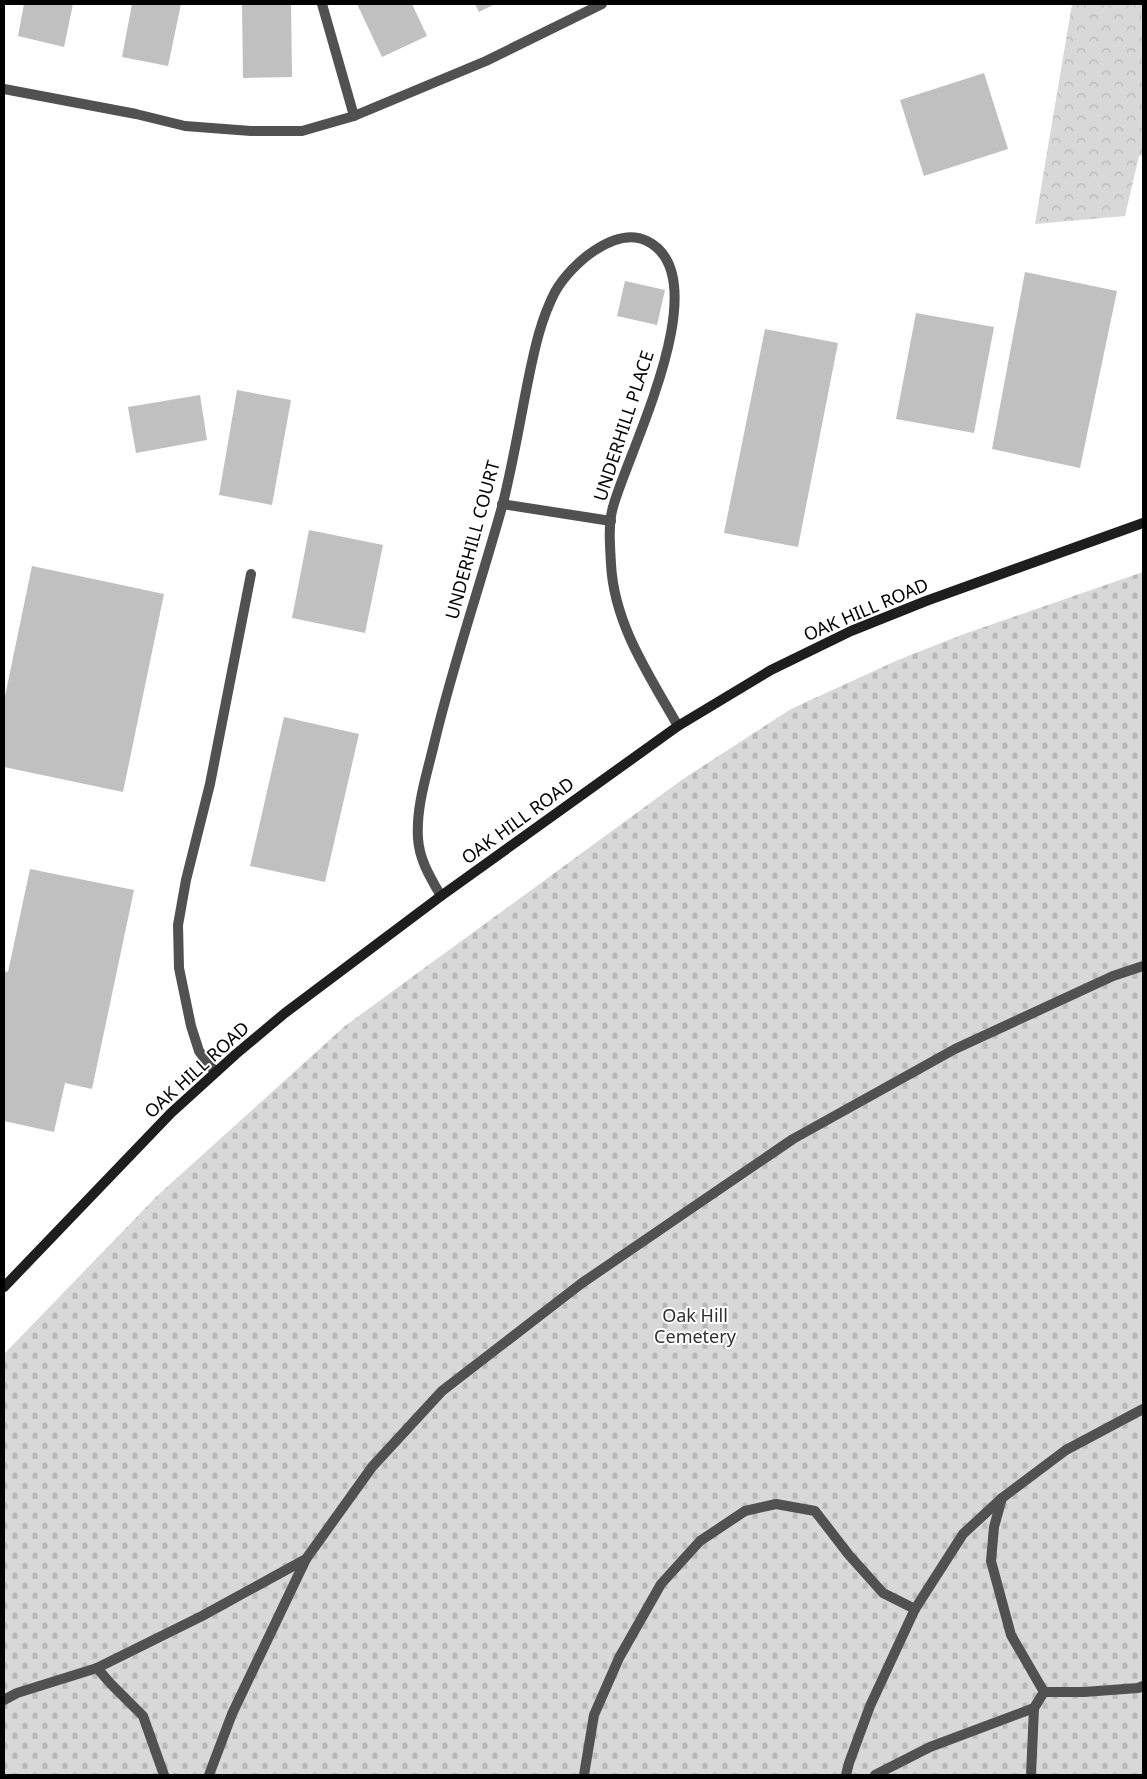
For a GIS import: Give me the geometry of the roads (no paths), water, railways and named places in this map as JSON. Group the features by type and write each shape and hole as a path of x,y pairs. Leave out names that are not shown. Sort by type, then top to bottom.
{"main road":[{"name":"OAK HILL ROAD","path":"4,1287 171,1113 284,1013 441,896 678,726 771,670 851,631 1143,523"}],"street":[{"path":"322,4 354,116"},
{"path":"4,89 136,114 185,126 251,131 302,131 354,116 486,61 602,4"},
{"name":"UNDERHILL COURT","path":"441,896 425,869 418,840 418,819 443,707 502,504 539,328 556,290 573,267 605,244 624,237 639,239"},
{"name":"UNDERHILL PLACE","path":"639,239 647,241 657,248 665,257 672,273 674,324 657,391 613,508 611,521 611,562 613,585 634,650 678,726"},
{"name":"UNDERHILL PLACE","path":"502,504 611,521"},
{"path":"216,1072 208,1065 199,1050 191,1026 179,968 178,925 186,880 210,784 251,574"},
{"path":"209,1775 232,1714 306,1559 372,1467 442,1391 582,1283 793,1139 955,1050 1113,976 1143,966"},
{"path":"846,1775 870,1706 915,1608 963,1534 1002,1498 1066,1450 1143,1409"},
{"path":"1002,1498 994,1527 992,1562 1011,1635 1044,1692"},
{"path":"584,1775 594,1715 619,1658 661,1584 700,1541 745,1511 776,1504 815,1511 849,1556 883,1593 915,1608"},
{"path":"4,1700 17,1693 97,1668 202,1616 306,1559"},
{"path":"97,1668 143,1716 164,1775"},
{"path":"1044,1692 1084,1692 1143,1686"},
{"path":"1031,1775 1034,1708 1044,1692"},
{"path":"875,1775 930,1747 1034,1708"}],"park label":[{"name":"Oak Hill Cemetery","path":"695,1326"}]}
